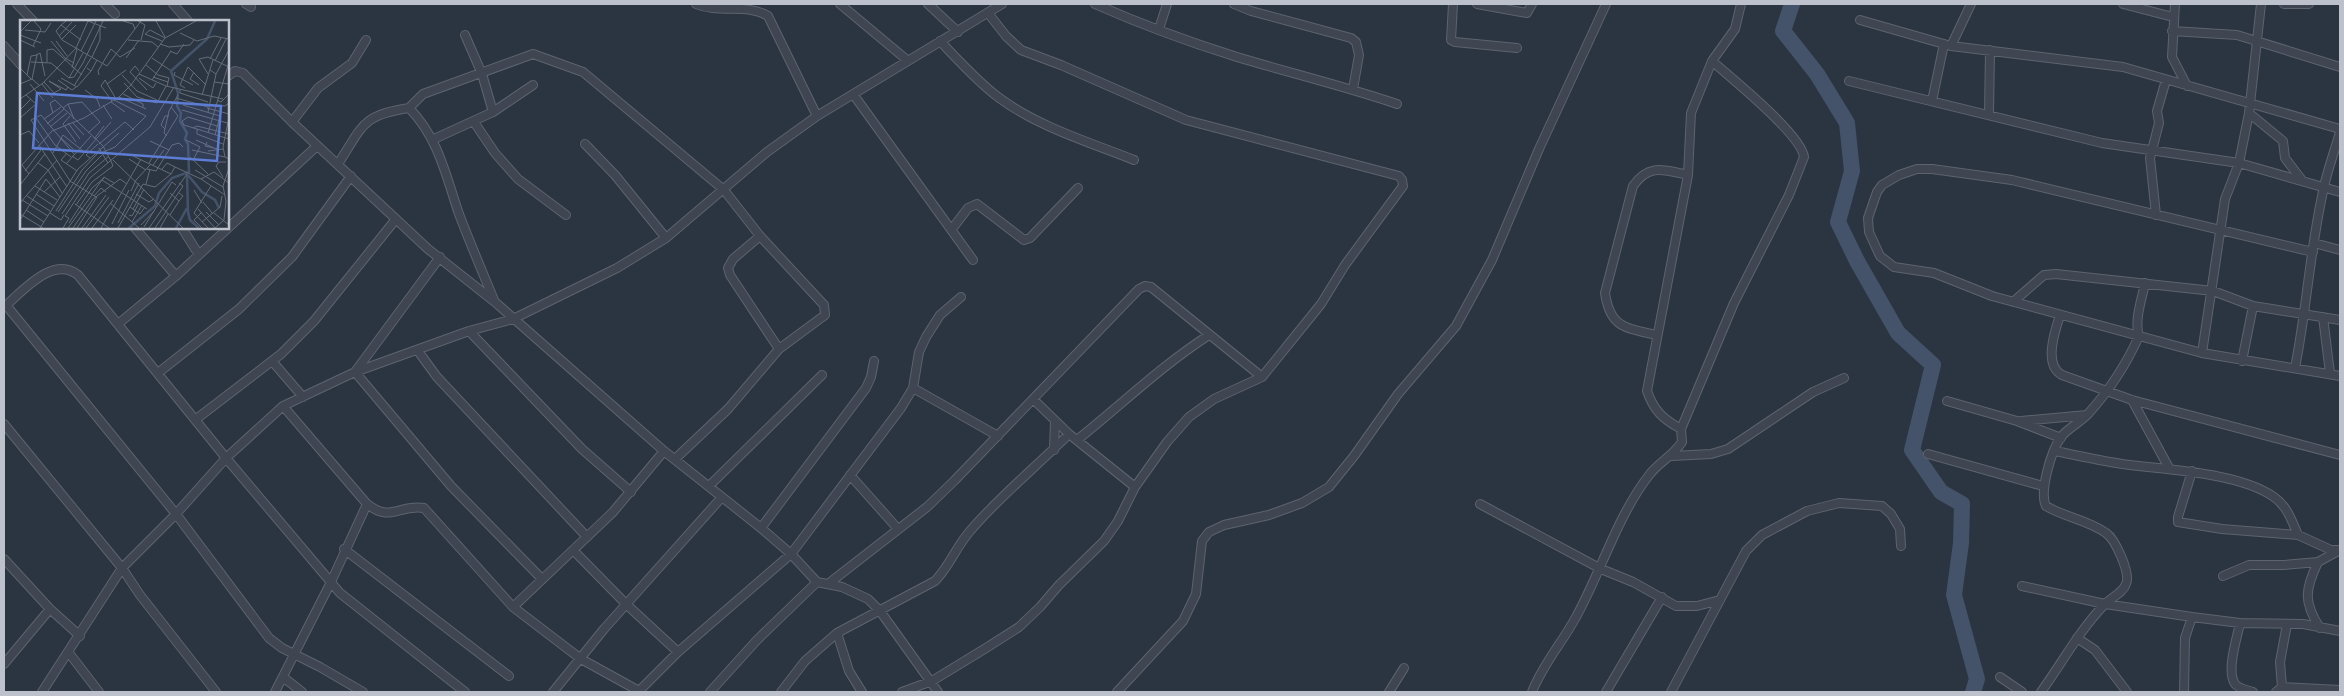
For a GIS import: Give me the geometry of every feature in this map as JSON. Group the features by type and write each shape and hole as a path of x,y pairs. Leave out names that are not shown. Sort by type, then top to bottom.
{"street":[{"path":"17,4 32,20"},
{"path":"105,4 115,14"},
{"path":"173,4 187,20"},
{"path":"696,4 709,8 759,11 768,16 817,116"},
{"path":"840,4 908,60"},
{"path":"928,4 958,32"},
{"path":"42,692 80,636 122,568 176,514 226,458 283,406 355,372 418,351 469,330 513,319 617,268 666,238 767,152 817,116 1002,4"},
{"path":"1094,4 1159,30 1236,57 1353,89 1397,104"},
{"path":"1159,30 1167,4"},
{"path":"1234,4 1351,38 1356,42 1359,55 1353,89"},
{"path":"1453,4 1451,40 1455,42 1517,48"},
{"path":"1477,4 1527,13 1532,4"},
{"path":"1117,692 1183,621 1196,594 1202,541 1209,532 1224,525 1269,515 1302,503 1329,487 1354,456 1398,394 1456,326 1492,260 1550,123 1606,4"},
{"path":"1681,429 1660,416 1652,406 1647,391 1656,335 1688,175 1692,113 1712,61 1735,29 1741,4"},
{"path":"1932,101 1947,45 1971,4"},
{"path":"2123,4 2173,17"},
{"path":"2175,4 2172,57 2186,86"},
{"path":"2202,353 2213,291 2219,230 2225,198 2239,163 2249,113 2261,4"},
{"path":"2284,4 2308,4"},
{"path":"902,692 932,681 1019,627 1033,614 1104,541 1118,521 1135,487 1167,442 1189,417 1214,399 1262,377 1321,304 1345,265 1403,186 1399,176 1186,120 1061,65 1021,50 1006,36 988,13"},
{"path":"1860,20 1947,45 2086,64 2123,67 2340,131 2324,187 2306,288 2305,315 2295,368"},
{"path":"2172,31 2237,35 2340,67"},
{"path":"465,35 482,74 492,112"},
{"path":"292,122 318,88 352,63 366,40"},
{"path":"940,41 978,80 1000,98 1028,116 1134,160"},
{"path":"4,46 20,64"},
{"path":"1989,114 1990,50"},
{"path":"338,164 365,123 376,115 386,111 409,108 423,94 533,54 583,72 724,190 760,236 826,309 825,315 779,349 728,409 675,459"},
{"path":"1532,692 1544,666 1576,618 1639,490 1650,474 1662,462 1672,456 1682,442 1681,429 1734,303 1785,204 1804,157 1803,149 1787,131 1712,61"},
{"path":"229,75 235,71 243,73 317,146 396,219 495,302 664,451 761,528 791,554 817,582 856,592 880,611 932,681 938,692"},
{"path":"2156,215 2150,163 2159,123 2158,112 2166,80"},
{"path":"1849,81 2102,143 2239,163 2340,192"},
{"path":"434,139 474,122 534,85"},
{"path":"853,94 973,260"},
{"path":"409,108 420,119 434,139 460,214 495,302"},
{"path":"2249,113 2283,141 2285,158 2302,180"},
{"path":"474,122 495,153 518,179 566,215"},
{"path":"585,144 615,175 666,238"},
{"path":"229,225 317,146"},
{"path":"1656,335 1622,327 1613,318 1607,306 1605,293 1633,186 1640,176 1657,169 1688,175"},
{"path":"2313,252 2012,180 1932,169 1918,169 1899,175 1882,185 1876,192 1868,218 1869,232 1880,256 1894,267 1934,273 1950,281 2013,302 2202,353 2340,376"},
{"path":"158,374 239,309 292,257 351,176"},
{"path":"952,230 968,208 977,204 1024,240 1030,238 1078,188"},
{"path":"195,420 272,361 314,321 396,219"},
{"path":"136,229 176,276"},
{"path":"183,229 200,255"},
{"path":"118,324 200,255 225,229"},
{"path":"760,236 733,259 728,268 730,275 779,349"},
{"path":"2314,243 2340,250"},
{"path":"355,372 440,257"},
{"path":"363,692 282,648 270,638 176,514 5,306 46,273 58,268 71,269 226,458 331,582 352,604 465,692"},
{"path":"2013,302 2044,275 2050,274 2213,291 2252,306 2340,320"},
{"path":"2041,692 2077,638 2105,604 2127,584 2128,577 2113,539 2105,532 2046,506 2043,501 2043,486 2061,438 2087,415 2125,365 2139,336 2137,328 2138,319 2146,283"},
{"path":"828,584 927,507 1144,286 1151,287 1262,377"},
{"path":"283,406 367,504 378,513 385,514 404,508 424,508 513,607 581,659 638,692 678,652 791,554 913,388 918,352 922,344 940,315 961,298"},
{"path":"2242,361 2252,306"},
{"path":"2060,315 2051,348 2058,373 2132,400 2340,455"},
{"path":"2323,317 2330,373"},
{"path":"469,330 582,449 631,492"},
{"path":"1077,440 1159,370 1209,335"},
{"path":"418,351 437,377 587,537"},
{"path":"272,361 303,397"},
{"path":"761,528 866,388 872,377 874,361"},
{"path":"355,372 451,486 542,578"},
{"path":"709,486 822,375"},
{"path":"1672,456 1711,454 1728,449 1813,392 1844,378"},
{"path":"913,388 998,436"},
{"path":"1033,399 1069,434 1135,487"},
{"path":"2132,400 2168,468"},
{"path":"1947,401 2017,421 2061,438"},
{"path":"2017,421 2087,415"},
{"path":"1054,450 1055,421"},
{"path":"4,424 122,568 140,595 216,692"},
{"path":"781,692 805,661 837,633 935,581 944,572 953,552 971,530 1069,434"},
{"path":"513,607 542,578 574,551 631,492 664,451"},
{"path":"2055,451 2100,461 2192,471 2253,486 2273,496 2284,506 2298,535"},
{"path":"1928,454 2043,486"},
{"path":"2192,471 2178,522 2222,529 2298,535 2331,550 2340,550"},
{"path":"850,476 898,529"},
{"path":"553,692 626,604 722,497"},
{"path":"1671,692 1753,542 1770,531 1822,506 1839,503 1882,506 1891,514 1900,530 1901,546"},
{"path":"275,692 331,582 344,549 367,504"},
{"path":"1480,504 1601,569 1676,606 1685,607 1720,600"},
{"path":"344,549 509,676"},
{"path":"2223,576 2249,565 2284,565 2318,562 2340,550"},
{"path":"574,551 626,604 678,652"},
{"path":"4,559 50,609 80,636"},
{"path":"2318,562 2308,584 2308,590 2311,613 2320,628"},
{"path":"710,692 757,640 817,582"},
{"path":"2022,586 2105,604 2240,624 2287,624 2340,631"},
{"path":"1606,692 1662,598"},
{"path":"4,664 50,609"},
{"path":"2184,692 2185,638 2192,617"},
{"path":"2240,624 2232,660 2232,676 2237,686 2253,692"},
{"path":"2287,624 2280,662 2279,690 2340,690"},
{"path":"837,633 849,671 862,692"},
{"path":"2077,638 2095,650 2128,692"},
{"path":"69,653 99,692"},
{"path":"1389,692 1404,668"},
{"path":"283,676 302,692"},
{"path":"2000,676 2022,692"}],"waterway":[{"path":"1792,4 1783,31 1817,74 1847,123 1852,171 1838,222 1857,261 1898,333 1933,365 1912,450 1941,492 1962,504 1961,543 1954,595 1977,679 1973,692"}]}
